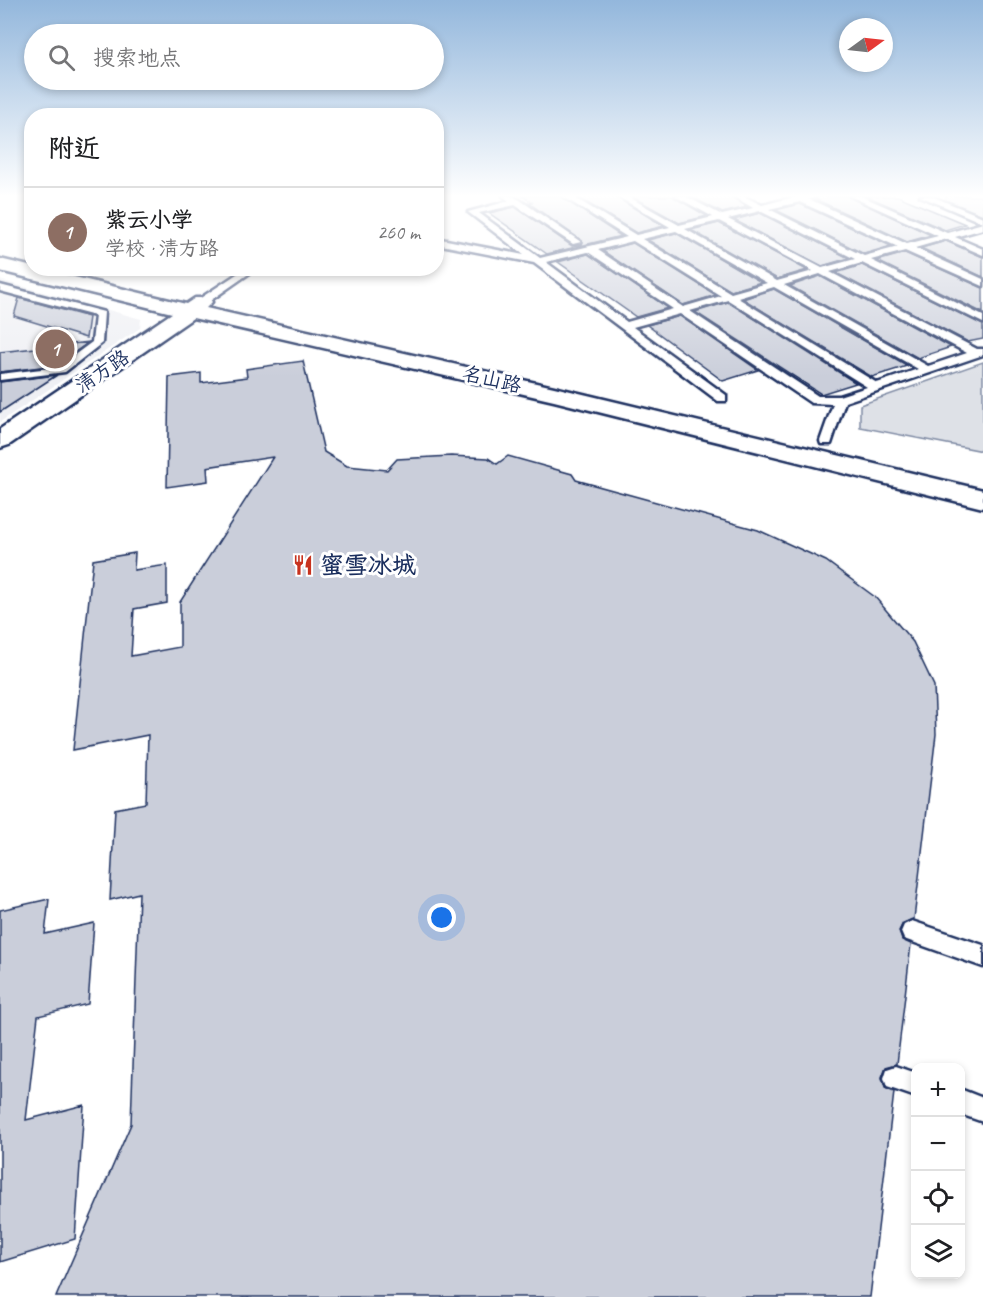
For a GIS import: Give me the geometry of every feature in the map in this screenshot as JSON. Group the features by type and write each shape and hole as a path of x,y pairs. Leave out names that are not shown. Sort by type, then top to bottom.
{"street":[{"name":"名山路","path":"0,265 24,270"},
{"name":"名山路","path":"53,276 950,468"},
{"name":"名山路","path":"90,276 197,306 983,499"},
{"name":"清方路","path":"0,441 197,306"}],"lane":[{"path":"542,257 625,326 722,398"},
{"path":"601,257 815,400 840,400 979,352"},
{"path":"665,257 877,388"},
{"path":"728,257 927,370"},
{"path":"794,257 979,352"},
{"path":"858,257 983,320"},
{"path":"625,326 872,257"},
{"path":"923,257 983,283"},
{"path":"197,306 241,276"},
{"path":"0,288 100,314 97,343 61,370 0,377"},
{"path":"0,384 51,377 83,384"},
{"path":"826,441 840,400"},
{"path":"912,932 983,956"},
{"path":"965,1103 983,1110"}],"shaded area":[{"path":"0,280 141,319 140,328 0,422"},
{"path":"983,362 983,451 860,427 860,405"}],"building":[{"path":"579,257 592,257 668,308 636,317 558,262"},
{"path":"611,257 655,257 716,295 683,305"},
{"path":"675,257 717,257 761,282 731,291"},
{"path":"738,257 782,257 807,270 777,279"},
{"path":"804,257 849,258 822,266"},
{"path":"893,257 913,257 983,288 983,313 877,261"},
{"path":"939,257 983,257 983,277"},
{"path":"862,265 983,325 983,339 968,342 836,273"},
{"path":"820,276 951,347 918,358 790,286"},
{"path":"774,289 907,366 872,377 743,299"},
{"path":"19,298 89,317 86,338 14,316"},
{"path":"728,302 856,383 821,394 695,312"},
{"path":"680,316 758,370 723,381 647,325"},
{"path":"89,342 57,365 0,372 0,352"},
{"path":"303,361 324,452 347,466 387,470 397,459 451,456 488,458 497,464 508,456 572,474 576,480 758,530 826,561 875,597 913,642 934,686 936,734 914,919 903,923 899,931 902,940 911,944 897,1064 886,1067 882,1077 885,1088 894,1092 870,1297 56,1297 131,1124 139,893 110,900 115,809 146,803 148,735 73,750 93,560 135,553 134,570 167,565 167,603 134,609 131,656 180,647 180,602 273,457 207,467 208,481 167,487 169,377 201,373 201,383 247,377 246,369"},
{"path":"57,375 0,412 0,382"},
{"path":"49,899 45,934 94,923 88,1004 38,1016 26,1120 84,1105 75,1239 0,1262 0,910"}],"place":[{"name":"紫云小学","path":"55,349"},
{"name":"蜜雪冰城","path":"303,565"}]}
